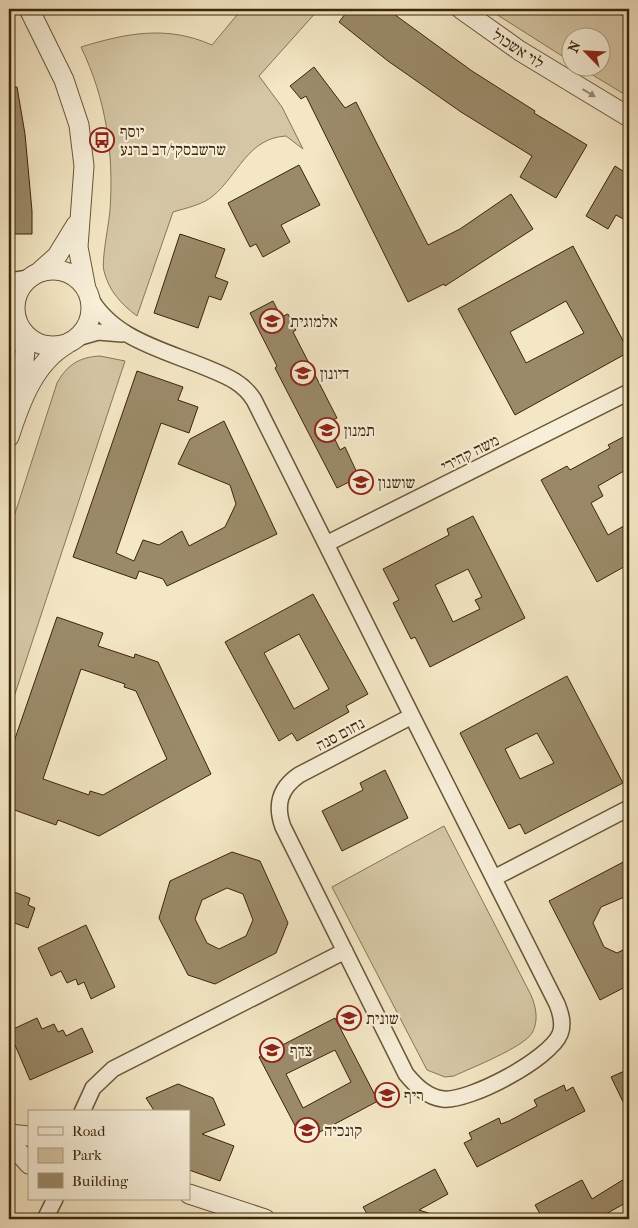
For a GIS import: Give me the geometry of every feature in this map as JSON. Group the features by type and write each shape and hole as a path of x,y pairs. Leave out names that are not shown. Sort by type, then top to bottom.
{"street":[{"path":"19,406 46,360 85,329 90,318 91,306 78,247 84,166 79,125 64,80 29,9"},
{"name":"לוי אשכול","path":"460,9 520,51 629,117"},
{"path":"9,437 19,406 25,358 15,317 15,304 18,293 32,277 57,256 66,244 79,217"},
{"path":"9,281 32,277 45,271 63,271 74,276 102,316 128,335 228,377 246,390 412,716"},
{"path":"15,317 32,340 43,345 55,346 72,341 88,333 103,332 128,335"},
{"name":"משה קהירי","path":"326,544 629,392"},
{"name":"נחום סנה","path":"412,716 557,1004 562,1027 553,1045 538,1059 471,1094 453,1099 436,1097 423,1091 411,1080 283,827 279,810 284,788 298,775 412,716"},
{"path":"494,878 629,808"},
{"path":"82,1108 97,1082 119,1066 345,951"},
{"path":"9,1134 28,1136"},
{"path":"9,1141 28,1163"},
{"path":"190,1194 265,1219"},
{"path":"43,1200 45,1219"},
{"path":"45,1219 54,1200"}],"green space":[{"path":"242,9 319,9 259,76 282,107 303,149 286,136 273,138 262,143 253,150 213,196 199,204 173,212 137,316 116,296 109,285 104,271 111,189 109,147 97,86 81,47 115,38 147,33 179,35 212,45"},
{"path":"488,9 611,9 629,19 629,97 598,78 610,78 610,28 560,28 560,55"},
{"path":"100,356 125,361 9,712 9,532 57,383 65,371 74,363 86,358"},
{"path":"444,826 531,995 536,1019 532,1033 527,1039 496,1057 454,1076 445,1077 427,1070 332,887"}],"building":[{"path":"349,9 387,9 472,71 535,111 534,113 587,145 556,198 520,177 532,156 461,112 388,61 339,22"},
{"path":"314,67 345,108 356,102 428,245 460,229 511,194 533,229 445,286 444,284 408,302 306,96 301,99 290,86"},
{"path":"9,87 17,87 25,134 32,211 32,234 9,234"},
{"path":"299,165 320,205 281,225 290,242 263,257 256,244 250,247 228,203"},
{"path":"615,166 629,175 629,222 616,215 608,229 586,216"},
{"path":"180,234 225,249 215,277 228,282 221,300 209,296 198,328 154,313"},
{"path":"573,246 629,352 515,415 458,309","holes":["566,301 584,333 526,363 510,332"]},
{"path":"273,301 281,317 288,314 296,330 293,332 337,418 327,423 340,450 345,447 359,477 337,488 275,368 277,366 250,313"},
{"path":"137,371 183,387 178,400 198,407 189,433 161,423 116,553 134,561 143,540 159,545 182,531 189,546 225,527 236,504 230,485 178,464 190,439 224,421 277,534 167,586 163,579 139,571 136,579 73,557"},
{"path":"629,434 629,468 598,486 603,496 591,503 608,535 629,523 629,564 597,582 541,480 567,466 570,470 610,448 608,445"},
{"path":"473,516 525,618 430,667 415,637 411,639 393,603 399,600 383,569 449,535 447,529","holes":["468,569 482,597 475,600 480,609 453,622 435,585"]},
{"path":"313,594 368,694 346,706 349,712 297,741 292,733 279,741 225,642","holes":["299,634 329,689 294,709 264,653"]},
{"path":"57,617 103,633 98,646 134,658 135,654 158,662 211,774 99,836 58,820 56,825 9,808 9,756","holes":["81,669 125,684 124,687 136,691 167,759 103,795 90,791 89,795 43,779"]},
{"path":"567,676 623,783 525,834 520,824 509,829 460,733","holes":["537,733 554,763 520,779 505,749"]},
{"path":"385,770 408,818 342,851 322,811 363,790 360,783"},
{"path":"232,852 260,861 288,923 276,953 215,984 188,975 159,918 170,881","holes":["227,888 243,894 253,920 246,936 219,949 207,943 195,919 202,900"]},
{"path":"629,859 629,895 601,907 593,923 604,947 617,953 629,947 629,985 600,1000 549,901"},
{"path":"9,890 30,898 28,905 35,908 28,928 9,921"},
{"path":"86,925 115,987 91,999 84,982 78,985 76,979 67,983 61,971 51,976 38,948"},
{"path":"37,1018 42,1029 54,1024 58,1032 63,1030 66,1036 82,1028 93,1052 30,1080 9,1031"},
{"path":"335,1018 378,1101 303,1141 259,1057","holes":["335,1050 351,1082 303,1108 286,1074"]},
{"path":"629,1069 629,1114 611,1077"},
{"path":"178,1084 213,1098 225,1125 202,1134 234,1146 220,1181 190,1170 190,1110 154,1110 146,1098"},
{"path":"564,1085 566,1091 573,1087 585,1111 477,1167 464,1143 472,1139 469,1133 499,1118 501,1124 509,1121 537,1106 534,1100"},
{"path":"435,1169 448,1194 419,1210 438,1216 437,1219 370,1219 363,1207"},
{"path":"629,1176 629,1201 597,1219 543,1219 535,1205 582,1180 592,1199"}],"place":[{"name":"יוסף שרשבסקי/דב ברנע","path":"102,140"},
{"name":"אלמוגית","path":"272,321"},
{"name":"דיונון","path":"303,373"},
{"name":"תמנון","path":"327,430"},
{"name":"שושנון","path":"361,482"},
{"name":"שונית","path":"349,1018"},
{"name":"צדף","path":"272,1050"},
{"name":"ריף","path":"387,1095"},
{"name":"קונכיה","path":"307,1130"}]}
